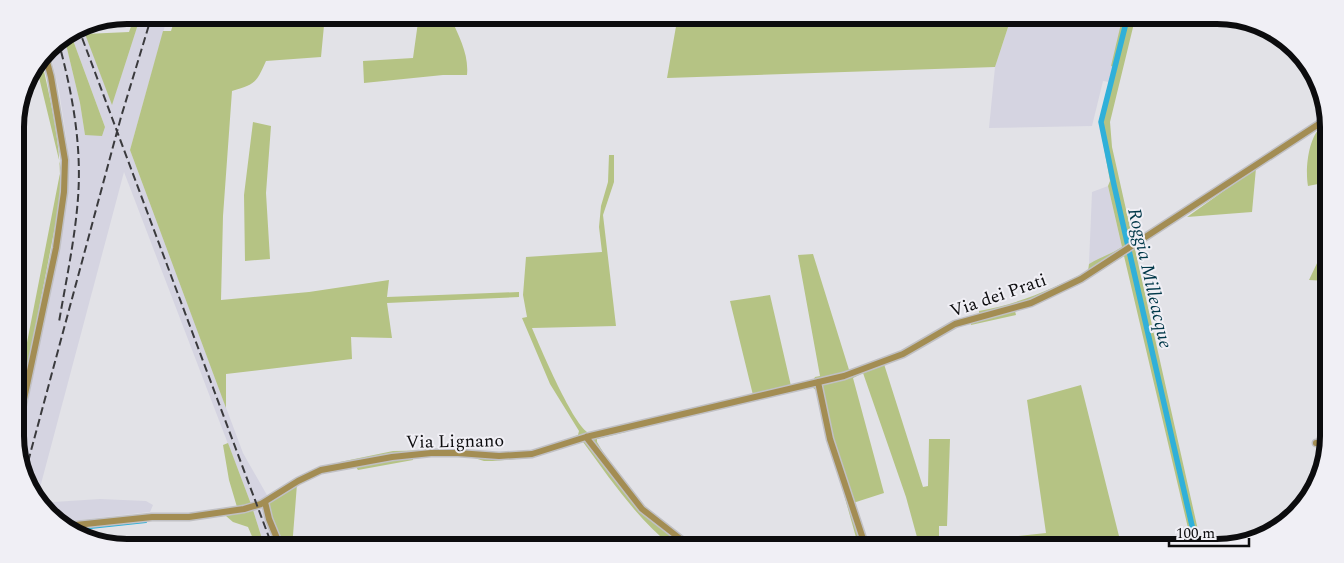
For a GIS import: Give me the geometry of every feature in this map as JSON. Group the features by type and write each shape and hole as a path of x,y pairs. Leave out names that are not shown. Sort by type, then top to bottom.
{"street":[{"path":"24,400 56,248 64,192 65,160 47,62"},
{"name":"Via dei Prati","path":"818,382 844,376 903,354 955,324 1031,303 1081,280 1320,123"},
{"path":"818,382 830,440 863,539"},
{"name":"Via Lignano","path":"74,524 152,517 189,517 244,509 265,502 309,475 332,468 392,457 431,453 499,456 532,454 586,437 818,382"},
{"path":"586,437 642,510 680,539"},
{"path":"265,502 269,520 276,539"}],"shaded area":[{"path":"138,24 165,24 130,150 243,453 268,497 276,539 262,539 251,504 124,172 39,490 27,463 24,420 52,286 67,194 69,166 59,91 51,57 66,44 80,103 85,135 105,127 73,39 81,34 85,33 112,104"},
{"path":"1009,24 1121,24 1109,82 1103,81 1092,126 989,128 995,67"},
{"path":"1108,186 1122,247 1110,255 1089,264 1092,192"},
{"path":"100,499 146,501 153,505 150,512 69,521 48,502"}],"green space":[{"path":"132,24 138,24 112,105 85,34 129,32"},
{"path":"173,24 324,24 321,57 266,61 254,82 232,91 223,216 221,300 309,292 389,280 387,297 519,292 519,297 387,303 392,338 351,337 352,359 226,374 226,408 130,150 163,31 171,31"},
{"path":"418,24 454,24 465,53 467,75 443,75 364,83 363,61 413,58"},
{"path":"676,24 1009,24 995,67 667,78"},
{"path":"1121,24 1134,24 1110,122 1112,147 1200,539 1191,539 1124,256 1078,285 1015,311 1016,315 971,325 971,321 954,327 884,364 923,487 928,486 929,439 950,439 947,526 939,526 939,539 918,539 906,497 863,373 853,378 884,493 853,503 863,539 856,539 825,427 818,392 812,387 597,439 603,452 623,481 653,516 650,520 674,539 663,539 648,525 614,485 583,442 528,458 484,461 471,457 413,457 413,460 358,470 356,467 338,470 340,462 393,451 447,450 499,454 525,453 578,435 579,431 550,384 522,318 527,317 523,295 526,257 602,252 599,227 601,206 608,182 609,155 614,155 614,182 603,215 616,326 532,328 566,402 583,428 589,433 753,395 730,301 770,295 791,386 813,381 815,377 820,376 798,255 813,254 850,373 906,350 956,321 979,314 979,311 1035,295 1088,271 1089,264 1122,247 1108,186 1110,181 1100,126 1103,126 1104,114 1117,68 1111,66"},
{"path":"73,39 105,127 102,136 85,135 80,103 66,44"},
{"path":"43,67 53,113 59,161 38,75"},
{"path":"253,122 271,126 266,193 270,259 245,261 244,195"},
{"path":"1320,128 1320,184 1308,186 1309,154 1317,131"},
{"path":"1256,168 1252,212 1187,217"},
{"path":"60,174 59,206 24,386 24,358"},
{"path":"1319,259 1320,281 1309,280"},
{"path":"1081,385 1120,539 989,539 1046,533 1027,400"},
{"path":"228,443 251,504 237,507 229,480 223,445"},
{"path":"297,484 293,539 275,539 263,506"},
{"path":"253,510 262,539 253,539 248,527 233,522 226,516"}],"waterway":[{"name":"Roggia Milleacque","path":"1126,24 1101,122 1194,539"},
{"path":"83,529 146,522"}],"railway":[{"path":"27,464 121,117 149,24"},
{"path":"81,34 270,539"},
{"path":"59,322 75,229 79,178 75,118 60,48"}]}
